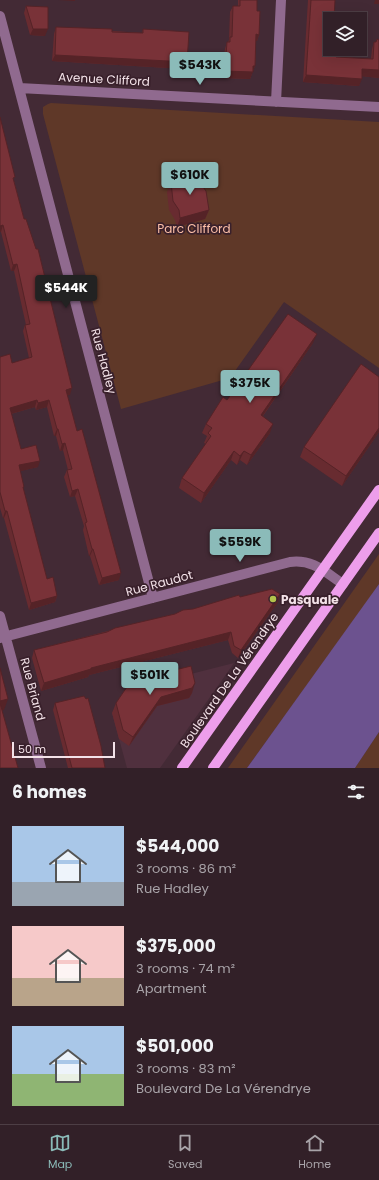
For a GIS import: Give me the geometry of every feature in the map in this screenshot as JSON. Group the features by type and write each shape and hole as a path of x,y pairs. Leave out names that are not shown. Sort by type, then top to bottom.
{"main road":[{"name":"Boulevard De La Vérendrye","path":"182,768 379,490"},
{"path":"213,768 379,533"}],"street":[{"path":"276,102 281,0"},
{"name":"Rue Hadley","path":"0,16 153,598"},
{"name":"Avenue Clifford","path":"19,88 379,107"},
{"name":"Rue Raudot","path":"3,637 290,562 309,562 343,584"},
{"name":"Rue Briand","path":"0,616 3,637 41,768"}],"shaded area":[{"path":"379,584 379,732 355,768 247,768"},
{"path":"234,663 160,768 127,768 112,713 128,690"}],"green space":[{"name":"Parc Clifford","path":"51,103 379,122 379,368 284,302 230,378 121,409 43,114 43,107"},
{"path":"379,554 379,584 364,606 247,768 228,768"},
{"path":"379,732 379,768 355,768"}],"building":[{"path":"240,0 257,0 257,11 260,11 259,35 256,34 255,66 253,66 253,72 225,71 226,65 222,65 223,55 226,55 227,42 230,42 230,37 232,37 233,6 240,6"},
{"path":"311,0 335,0 334,12 323,12 323,56 373,59 374,42 376,42 377,39 379,40 379,70 362,69 362,79 306,75"},
{"path":"26,6 48,7 48,29 33,29"},
{"path":"56,27 112,29 112,32 143,33 143,29 189,32 187,62 55,55"},
{"path":"0,117 15,177 13,178 24,219 26,219 36,249 38,249 72,388 66,390 77,431 82,429 121,573 102,578 92,549 85,523 87,522 78,489 72,491 67,470 72,469 65,443 62,444 57,429 49,400 38,403 37,400 10,408 21,449 36,445 40,461 19,465 23,487 47,579 53,577 57,596 31,603 7,511 5,511 0,492 0,357 10,354 12,363 32,357 25,325 30,324 17,264 13,265 3,225 0,226"},
{"path":"198,175 201,184 206,191 209,210 180,218 179,210 173,201 171,182"},
{"path":"288,314 317,334 261,415 273,424 251,455 244,451 240,456 234,451 204,493 182,478 211,436 208,433 212,428 206,424 223,397 227,400"},
{"path":"361,364 379,377 379,428 346,476 304,447"},
{"path":"272,589 280,594 241,650 234,646 231,632 91,668 44,683 34,650 107,632 115,628 175,614 183,610 193,609 239,595 240,597"},
{"path":"191,666 195,683 192,688 161,697 133,737 123,730 116,703 131,681"},
{"path":"0,668 8,699 0,701"},
{"path":"84,696 86,699 88,698 101,746 105,768 72,768 55,703"},
{"path":"0,703 18,768 0,768"}],"place":[{"name":"Pasquale","path":"273,599"}]}
